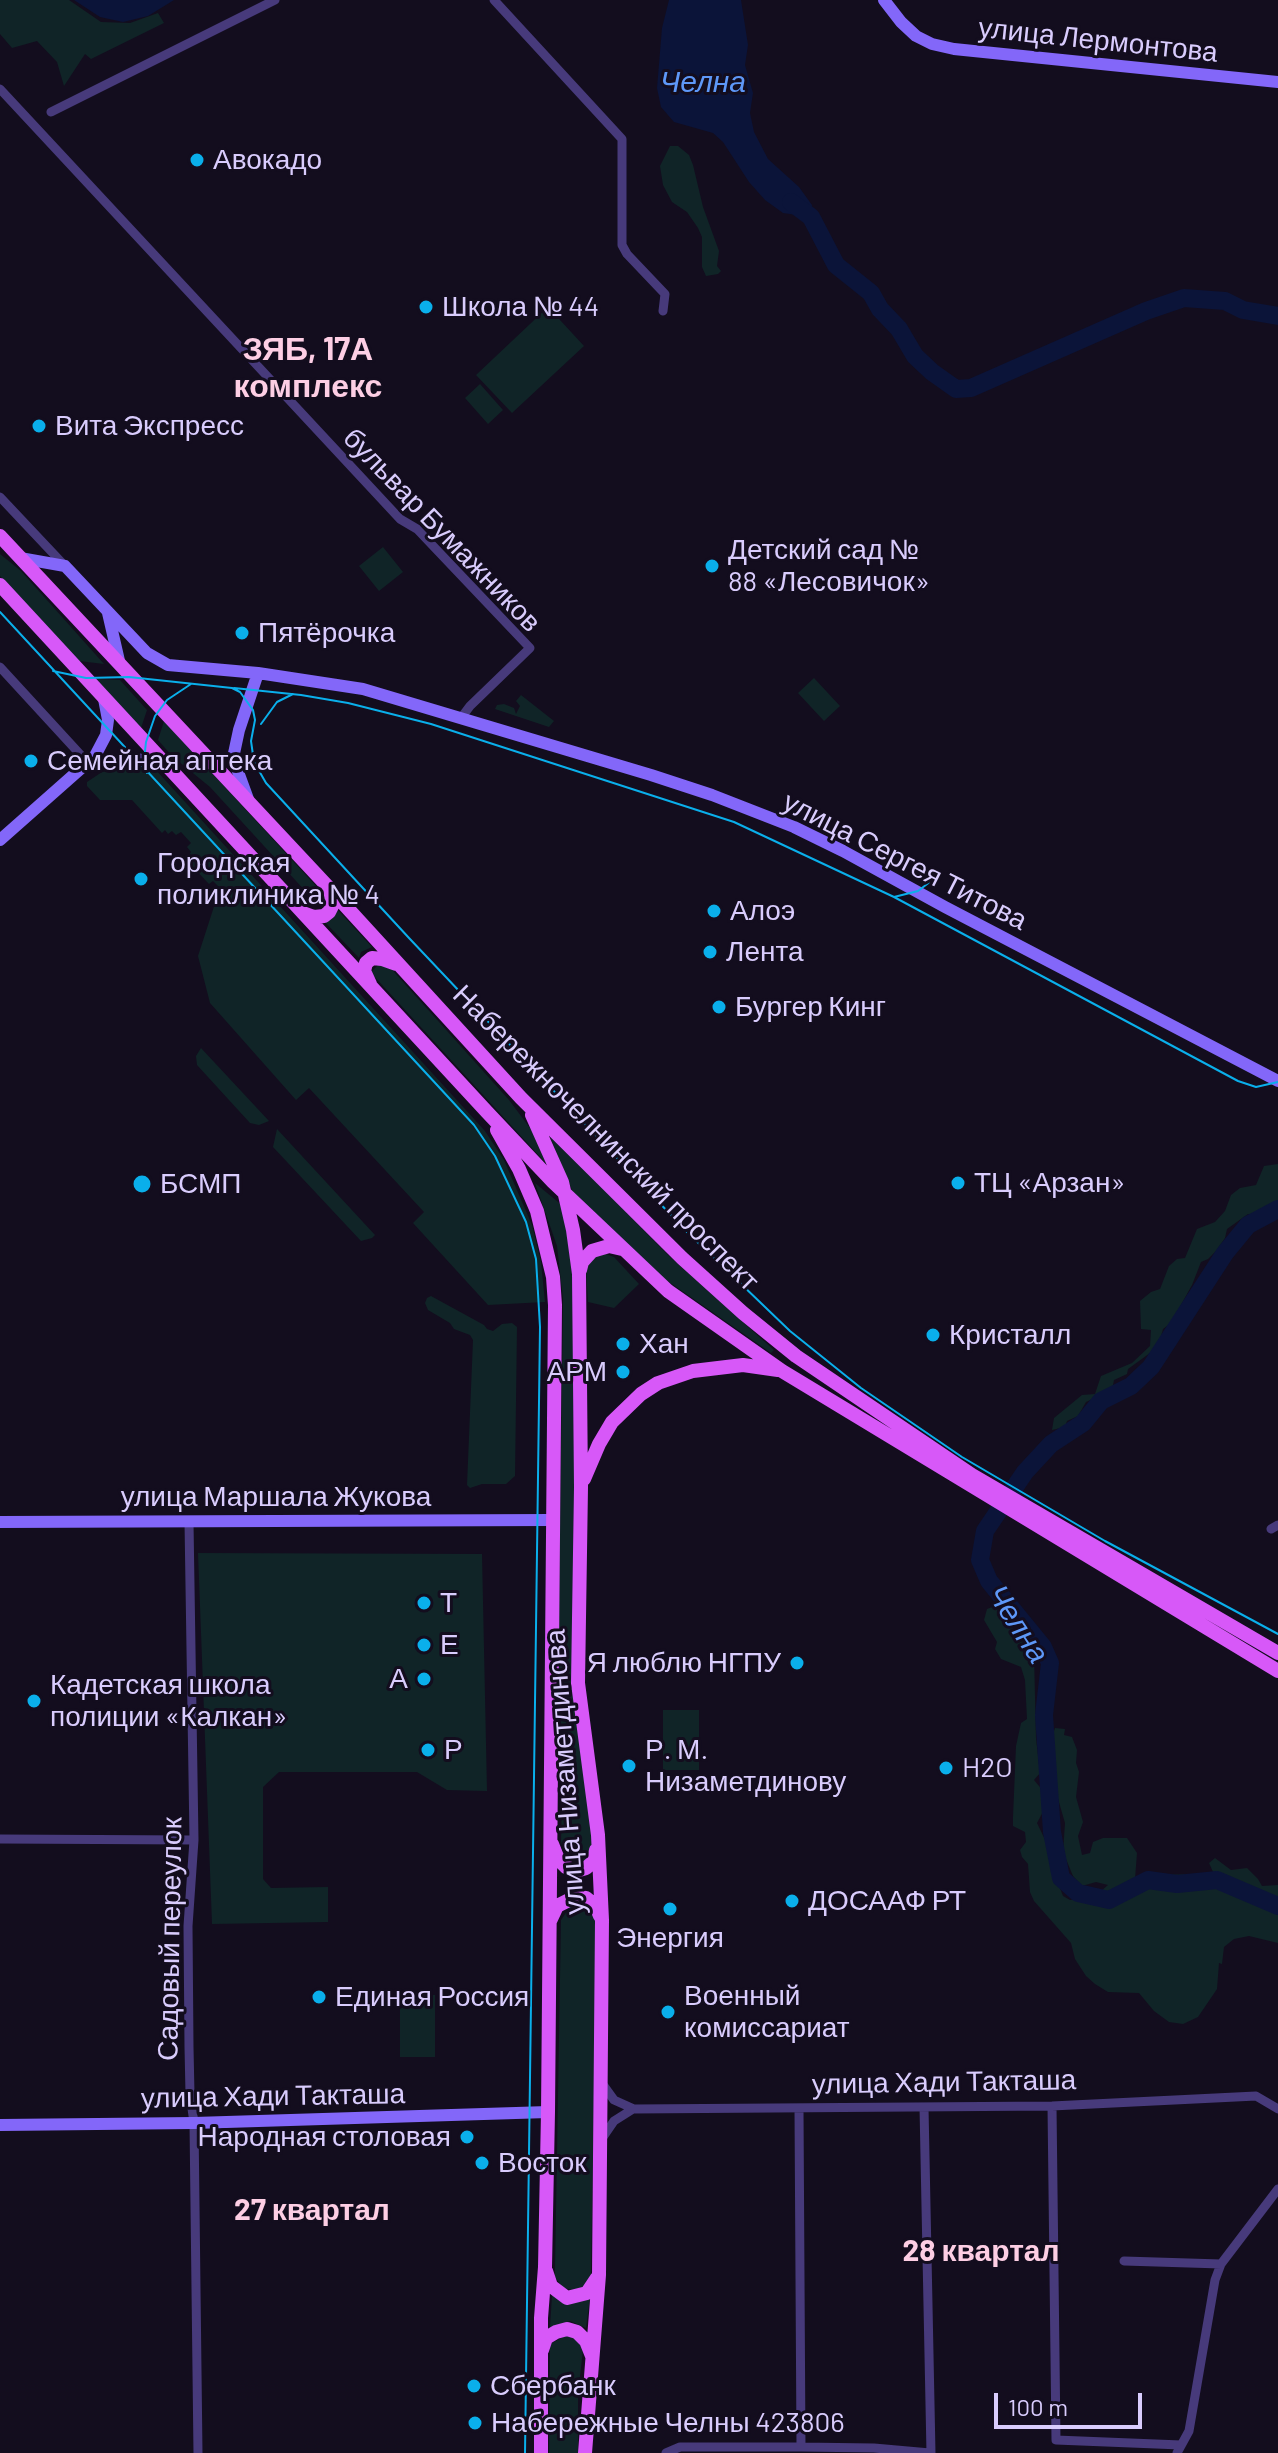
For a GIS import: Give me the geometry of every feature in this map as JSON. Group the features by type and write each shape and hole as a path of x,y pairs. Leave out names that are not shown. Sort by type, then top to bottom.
{"main road":[{"name":"улица Лермонтова","path":"884,0 916,36 954,49 1278,82"},
{"name":"Набережночелнинский проспект","path":"0,536 250,802 521,1098 682,1258 743,1313 816,1370 969,1479"},
{"path":"20,558 65,566"},
{"name":"улица Сергея Титова","path":"65,566 147,653 168,665 258,673 363,689 691,788 794,827 843,851 1278,1081"},
{"name":"Набережночелнинский проспект","path":"0,585 487,1112 564,1193 668,1291 782,1371 1067,1536 1276,1650"},
{"path":"108,612 121,668"},
{"path":"250,802 233,758 258,673"},
{"path":"0,840 89,764 106,735 108,720 103,696"},
{"path":"89,764 136,759 167,765"},
{"path":"303,913 314,917 329,912 333,904 330,889"},
{"path":"372,988 364,971 366,963 372,958 400,966"},
{"name":"улица Низаметдинова","path":"521,1098 548,1148 564,1193 579,1274 581,1487 578,1683 598,1835 602,1920 599,2275 585,2453"},
{"name":"улица Низаметдинова","path":"487,1112 519,1169 537,1211 553,1277 548,2112 541,2453"},
{"path":"579,1274 582,1262 592,1251 609,1246 622,1249"},
{"path":"581,1487 612,1422 641,1394 658,1383 693,1371 743,1365 782,1371"},
{"name":"улица Маршала Жукова","path":"0,1522 552,1520"},
{"name":"Набережночелнинский проспект","path":"1067,1536 1278,1671"},
{"path":"550,1840 558,1859 576,1871 594,1861 598,1835"},
{"path":"549,1923 557,1906 575,1897 586,1898 596,1906 602,1920"},
{"name":"улица Хади Такташа","path":"0,2125 194,2123 548,2112"},
{"path":"545,2267 551,2286 567,2298 587,2293 599,2275"},
{"path":"541,2354 546,2338 567,2329 577,2332 586,2341 594,2360"}],"street":[{"path":"51,112 275,0"},
{"path":"494,0 622,139 622,245 665,294 663,311"},
{"name":"бульвар Бумажников","path":"0,89 400,519 417,529 530,648 461,718"},
{"path":"0,497 65,566"},
{"path":"0,667 89,764"},
{"name":"Садовый переулок","path":"189,1522 194,1840 188,1926 198,2453"},
{"path":"0,1839 194,1840"},
{"path":"600,2080 614,2100 634,2109"},
{"name":"улица Хади Такташа","path":"634,2109 1052,2106 1256,2096 1278,2109"},
{"path":"1052,2106 1056,2440 1179,2449 1189,2431 1215,2280 1221,2264 1278,2189"},
{"path":"666,2453 680,2447 801,2447 930,2453 924,2107"},
{"path":"599,2142 614,2121 634,2109"},
{"path":"799,2109 801,2447"},
{"path":"1124,2261 1221,2264"}],"green space":[{"path":"0,0 69,0 101,22 130,23 158,13 164,23 91,59 85,54 64,86 57,62 37,41 12,48 0,34"},
{"path":"670,146 678,146 689,155 693,165 703,207 719,251 717,266 721,271 718,274 706,276 702,267 702,237 698,228 687,212 672,202 663,185 660,166"},
{"path":"548,307 584,346 512,413 476,375"},
{"path":"480,384 503,410 488,424 465,398"},
{"path":"383,547 403,572 379,591 359,566"},
{"path":"0,554 21,571 104,664 79,661 0,576"},
{"path":"814,678 840,706 824,721 798,693"},
{"path":"96,679 120,680 147,710 141,728"},
{"path":"521,695 554,721 549,727 495,709 497,705 504,704 514,708 516,714 520,706 516,701"},
{"path":"164,721 328,899 325,906 318,905 210,787 172,756 158,740"},
{"path":"140,766 155,769 485,1131 504,1160 532,1225 541,1262 545,1302 488,1305 413,1223 424,1212 309,1088 296,1100 210,1003 198,956 220,888 213,881 209,884 190,864 193,861 187,847 191,843 181,832 168,834 165,830 162,833 132,800 100,800 87,786 87,782 102,772"},
{"path":"336,908 372,947 361,952 359,958 323,920"},
{"path":"379,964 387,964 509,1100 533,1132 552,1170 372,974"},
{"path":"201,1048 269,1121 259,1125 250,1123 197,1065 196,1056"},
{"path":"277,1129 375,1235 372,1238 361,1241 273,1147"},
{"path":"548,1132 667,1254 774,1350 771,1353 659,1275 574,1195"},
{"path":"1278,1164 1278,1203 1258,1216 1248,1214 1227,1229 1216,1251 1201,1262 1171,1323 1163,1329 1159,1344 1128,1369 1127,1374 1114,1380 1112,1390 1086,1402 1078,1416 1067,1421 1065,1427 1052,1430 1054,1418 1082,1395 1095,1394 1101,1376 1132,1363 1150,1346 1151,1330 1141,1329 1140,1301 1160,1289 1169,1266 1177,1259 1185,1258 1197,1229 1215,1222 1225,1211 1231,1195 1240,1188 1256,1185 1264,1166"},
{"path":"535,1183 563,1206 576,1301 572,1672 594,1845 591,1857 582,1863 568,1860 563,1851 557,1748 563,1299 557,1246"},
{"path":"603,1253 614,1257 639,1284 614,1308 588,1302 586,1269 591,1258"},
{"path":"431,1296 487,1329 493,1331 502,1324 512,1323 517,1327 515,1476 506,1484 482,1484 470,1488 467,1485 473,1340 470,1335 454,1329 450,1323 428,1310 425,1303"},
{"path":"198,1553 482,1554 487,1791 447,1790 417,1772 279,1772 263,1787 263,1879 271,1888 328,1887 328,1922 212,1924"},
{"path":"1003,1607 1015,1631 1027,1642 1034,1655 1040,1773 1034,1780 1044,1792 1045,1808 1037,1823 1051,1852 1051,1865 1063,1896 1070,1900 1116,1905 1150,1885 1159,1875 1191,1874 1204,1876 1225,1891 1278,1915 1278,1943 1249,1936 1234,1939 1224,1947 1217,1989 1198,2017 1183,2024 1169,2022 1154,2011 1139,1993 1108,1992 1095,1984 1075,1959 1071,1943 1034,1901 1030,1892 1028,1864 1020,1850 1026,1842 1025,1832 1013,1826 1016,1746 1021,1723 1027,1719 1025,1680 1021,1667 1001,1659 995,1649 997,1642 984,1620 987,1609"},
{"path":"663,1710 699,1710 699,1770 663,1770"},
{"path":"1055,1728 1065,1729 1064,1735 1072,1737 1077,1750 1079,1772 1076,1797 1083,1822 1078,1836 1082,1855 1090,1853 1093,1842 1103,1838 1127,1838 1137,1853 1135,1879 1127,1882 1122,1892 1108,1897 1101,1891 1108,1885 1096,1882 1082,1886 1073,1876 1063,1852 1065,1823 1056,1792 1051,1740"},
{"path":"1215,1858 1231,1870 1247,1868 1262,1886 1278,1885 1278,1902 1260,1893 1249,1897 1240,1893 1240,1884 1214,1874 1209,1863"},
{"path":"588,1906 597,1920 591,2276 585,2286 574,2290 563,2288 555,2277 561,1920 570,1907"},
{"path":"400,1995 435,1995 435,2057 400,2057"},
{"path":"552,2295 569,2303 590,2298 586,2328 570,2321 550,2327"},
{"path":"567,2335 577,2338 583,2350 578,2394 578,2453 549,2453 550,2344"}],"water":[{"path":"74,0 174,0 148,16 123,22 100,17"},
{"name":"Челна","path":"669,0 741,0 748,45 745,65 753,93 750,113 754,132 768,159 799,187 812,205 811,217 783,213 765,200 713,133 674,122 661,107 657,88 662,28"}],"waterway":[{"name":"Челна","path":"791,202 811,217 836,265 871,293 915,356 956,389 971,388 1146,311 1184,298 1225,301 1243,310 1278,316"},
{"name":"Челна","path":"1278,1209 1248,1225 1225,1253 1151,1367 1131,1386 1101,1401 1083,1423 1051,1444 1025,1472 985,1531 980,1560 989,1581 1043,1647 1050,1663 1044,1715 1052,1832 1061,1878 1078,1893 1109,1900 1148,1880 1177,1884 1217,1880 1278,1906"}],"tram line":[{"path":"0,612 474,1125 495,1156 526,1222 536,1259 540,1327 525,2453"},
{"path":"53,671 86,678 129,677 232,688 240,692 253,710 255,720 251,741 254,762 266,783 687,1232 790,1331 861,1388 962,1457 1105,1541 1278,1634"},
{"path":"147,773 144,760 146,742 155,716 167,700 191,684"},
{"path":"234,688 348,703 431,724 734,822 894,897 1238,1081 1256,1087 1278,1082"},
{"path":"261,724 277,702 293,694"},
{"path":"894,897 918,891 935,878"}],"place":[{"name":"Авокадо","path":"197,160"},
{"name":"Школа № 44","path":"426,307"},
{"name":"Вита Экспресс","path":"39,426"},
{"name":"Детский сад № 88 «Лесовичок»","path":"712,566"},
{"name":"Пятёрочка","path":"242,633"},
{"name":"Семейная аптека","path":"31,761"},
{"name":"Городская поликлиника № 4","path":"141,879"},
{"name":"Алоэ","path":"714,911"},
{"name":"Лента","path":"710,952"},
{"name":"Бургер Кинг","path":"719,1007"},
{"name":"ТЦ «Арзан»","path":"958,1183"},
{"name":"БСМП","path":"142,1184"},
{"name":"Кристалл","path":"933,1335"},
{"name":"Хан","path":"623,1344"},
{"name":"АРМ","path":"623,1372"},
{"name":"Т","path":"424,1603"},
{"name":"Е","path":"424,1645"},
{"name":"Я люблю НГПУ","path":"797,1663"},
{"name":"А","path":"424,1679"},
{"name":"Кадетская школа полиции «Калкан»","path":"34,1701"},
{"name":"Р","path":"428,1750"},
{"name":"Р. М. Низаметдинову","path":"629,1766"},
{"name":"H2O","path":"946,1768"},
{"name":"ДОСААФ РТ","path":"792,1901"},
{"name":"Энергия","path":"670,1909"},
{"name":"Единая Россия","path":"319,1997"},
{"name":"Военный комиссариат","path":"668,2012"},
{"name":"Народная столовая","path":"467,2137"},
{"name":"Восток","path":"482,2163"},
{"name":"Сбербанк","path":"474,2386"},
{"name":"Набережные Челны 423806","path":"475,2423"}],"district":[{"name":"ЗЯБ, 17А комплекс","path":"308,368"},
{"name":"27 квартал","path":"312,2210"},
{"name":"28 квартал","path":"981,2251"}]}
